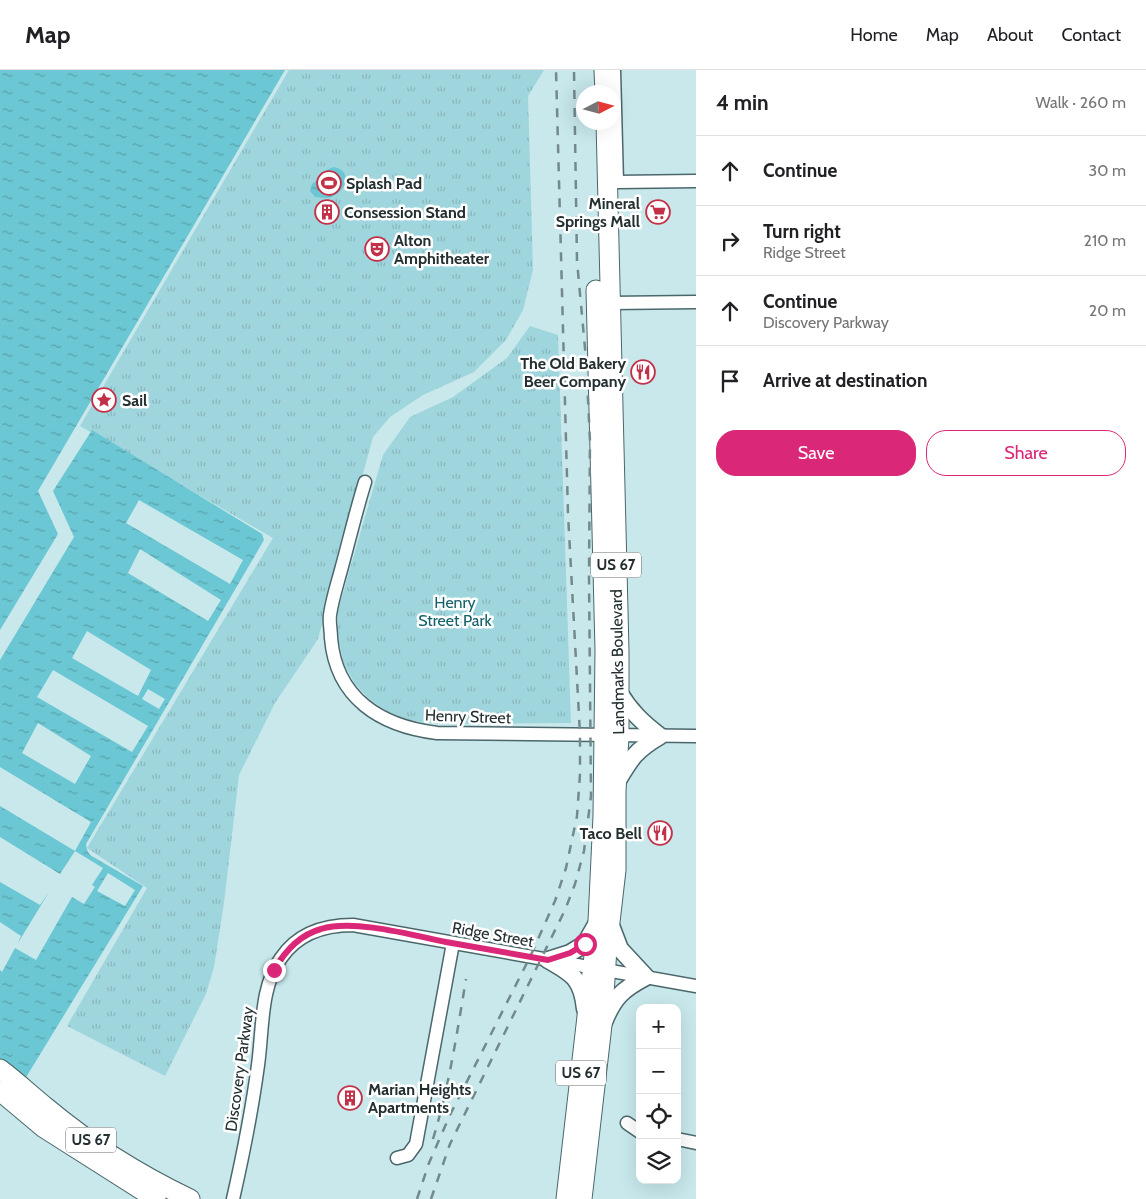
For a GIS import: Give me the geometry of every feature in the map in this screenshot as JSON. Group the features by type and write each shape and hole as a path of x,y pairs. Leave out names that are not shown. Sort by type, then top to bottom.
{"highway":[{"path":"594,70 594,85"},
{"path":"604,70 605,85"},
{"name":"Landmarks Boulevard","path":"594,130 604,650 617,782 616,870 604,922"},
{"name":"Landmarks Boulevard","path":"582,1199 594,1024 604,922 603,816 611,736 619,692 606,130"},
{"name":"Landmarks Boulevard","path":"566,1199 594,1024"},
{"name":"US 67","path":"0,1068 47,1108 99,1146 190,1199"},
{"name":"US 67","path":"0,1091 44,1128 156,1199"}],"main road":[{"path":"617,782 634,754 641,747 660,736 631,711 619,692"},
{"path":"548,960 570,953 585,944 604,922 620,949 646,977 623,990 594,1024"},
{"path":"548,960 573,976 583,992 594,1024"}],"street":[{"path":"614,70 617,182 696,182"},
{"path":"610,303 696,302"},
{"name":"Henry Street","path":"365,482 329,616 332,645 338,672 355,697 366,708 377,715 416,730 453,734 696,736"},
{"name":"Ridge Street","path":"289,948 309,933 339,925 371,928 696,986"},
{"path":"397,1158 408,1154 416,1144 453,943"},
{"name":"Discovery Parkway","path":"232,1199 250,1118 259,1063 266,993 274,970 289,948"},
{"path":"626,1123 636,1129"},
{"path":"681,1140 696,1143"}],"green space":[{"path":"289,70 544,70 528,96 533,270 523,310 506,340 474,372 423,395 390,417 373,437 318,639 275,703 239,775 224,903 214,967 206,994 165,1076 67,1026 147,888 87,848 273,538 80,426"},
{"name":"Henry Street Park","path":"530,326 558,335 571,723 461,724 426,723 405,719 388,712 368,698 355,684 344,664 338,637 338,610 383,455 410,417 453,397 507,358"}],"water":[{"path":"0,70 285,70 38,491 58,534 0,630"},
{"name":"Splash Pad","path":"333,167 339,168 345,175 346,179 343,188 330,197 315,197 310,191 312,184"},
{"path":"92,430 262,534 264,540 86,844 90,855 143,886 25,1079 0,1100 0,660 74,537 53,491"}],"pier":[{"path":"139,500 243,560 230,584 126,523"},
{"path":"140,549 221,600 208,621 128,573"},
{"path":"87,631 151,670 138,696 72,658"},
{"path":"53,670 148,726 132,752 37,697"},
{"path":"148,689 165,699 159,709 142,699"},
{"path":"38,723 91,756 75,784 22,753"},
{"path":"0,767 91,822 75,851 0,806"},
{"path":"0,837 60,874 75,851 103,868 92,885 95,887 84,904 72,897 36,960 15,948 2,972 0,970 0,922 21,936 18,943 49,892 40,905 0,882"},
{"path":"108,873 135,890 125,906 97,891"}],"railway":[{"path":"417,1199 429,1163 450,1115 530,957 555,901 566,868 577,816 580,734 568,514 556,70"},
{"path":"431,1199 450,1144 565,910 575,884 584,851 591,796 590,441 586,359 577,261 574,70"},
{"path":"433,1139 448,1080 466,979"}],"place":[{"name":"Splash Pad","path":"329,183"},
{"name":"Consession Stand","path":"327,212"},
{"name":"Mineral Springs Mall","path":"658,212"},
{"name":"Alton Amphitheater","path":"377,249"},
{"name":"The Old Bakery Beer Company","path":"643,372"},
{"name":"Sail","path":"104,400"},
{"name":"Taco Bell","path":"660,833"},
{"name":"Marian Heights Apartments","path":"350,1098"}],"route":[{"path":"274,970 281,957 298,940 309,933 339,925 371,928 548,960 570,953 585,944"}]}
